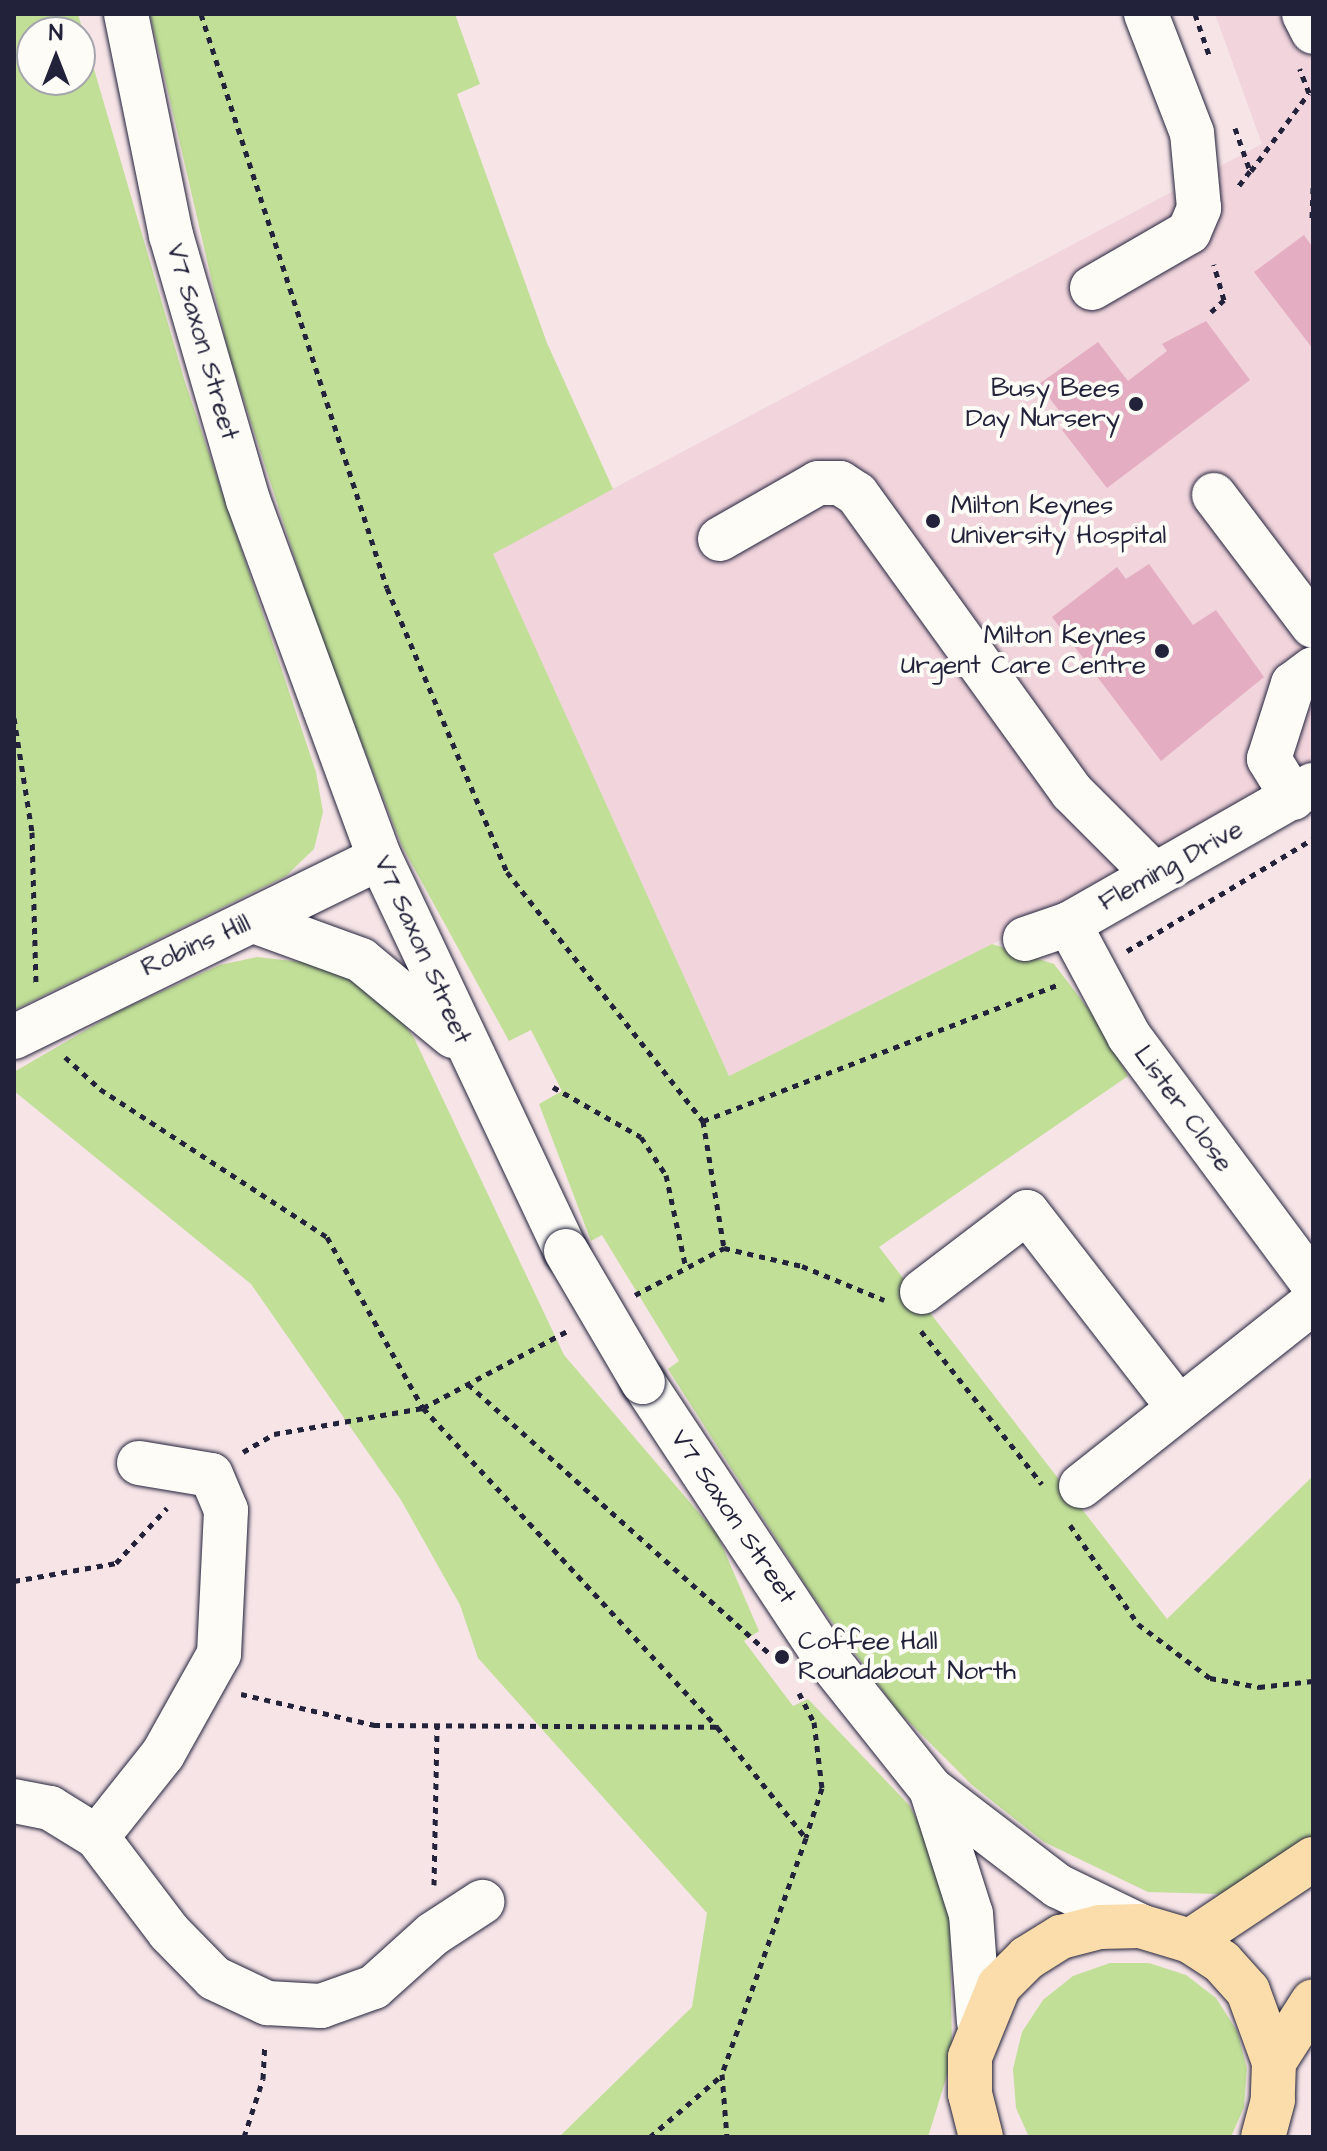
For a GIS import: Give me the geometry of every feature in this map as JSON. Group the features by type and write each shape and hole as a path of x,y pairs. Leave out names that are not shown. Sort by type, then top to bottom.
{"highway":[{"path":"1190,1941 1313,1859"},
{"path":"950,2137 970,2094 979,2022 999,1986 1027,1958 1061,1937 1100,1927 1140,1926 1190,1941 1248,1991 1274,2062 1273,2100 1263,2137"},
{"path":"1274,2062 1313,2001"},
{"path":"970,2094 981,2137"}],"street":[{"name":"V7 Saxon Street","path":"126,14 171,235 248,500 380,858 465,1046 566,1251 643,1382 822,1652 931,1789 1058,1886 1140,1926"},
{"path":"1092,288 1189,232 1199,208 1192,133 1146,14"},
{"path":"720,539 818,483 840,483 857,494 1072,792 1155,875"},
{"path":"1214,495 1313,626"},
{"path":"1303,792 1269,759 1293,684 1313,669"},
{"name":"Fleming Drive","path":"1025,939 1069,924 1303,792"},
{"name":"Robins Hill","path":"22,1031 380,858"},
{"path":"254,921 361,960 465,1046"},
{"name":"Lister Close","path":"1069,924 1091,972 1129,1036 1313,1284"},
{"path":"908,1305 1027,1212 1179,1408"},
{"path":"1064,1498 1313,1302"},
{"path":"97,1837 206,1686 219,1654 226,1510 211,1475 139,1463"},
{"name":"V7 Saxon Street","path":"931,1789 971,1914 979,2022"},
{"path":"14,1801 50,1808 97,1837 169,1932 214,1978 267,2003 321,2006 374,1987 433,1934 482,1902"}],"path":[{"path":"201,14 387,588 507,872 703,1121 724,1248"},
{"path":"1250,171 1311,93 1304,33"},
{"path":"1312,218 1313,185"},
{"path":"14,718 32,832 37,975 22,1031 100,1089 327,1237 423,1408 717,1727 806,1838"},
{"path":"703,1121 1091,972 1313,839"},
{"path":"553,1087 641,1137 666,1175 686,1268"},
{"path":"632,1297 724,1248 802,1266 908,1305 1064,1498 1138,1624 1210,1678 1259,1687 1313,1681"},
{"path":"14,1581 116,1563 171,1504 274,1434 423,1408 577,1326"},
{"path":"468,1384 662,1552 777,1661"},
{"path":"206,1686 374,1725 717,1727"},
{"path":"727,2137 722,2074 822,1788 814,1722 796,1687"},
{"path":"433,1934 437,1725"},
{"path":"244,2137 263,2079 267,2003"},
{"path":"650,2137 722,2074"}],"shaded area":[{"name":"Milton Keynes University Hospital","path":"1215,14 1313,14 1313,774 1251,814 729,1076 492,553 1262,144"}],"green space":[{"path":"14,14 78,14 16,16 16,96 96,96 96,76 185,382 316,772 323,812 314,849 286,876 14,1010"},
{"path":"150,14 455,14 480,84 457,94 547,343 613,489 493,554 729,1076 992,944 1054,964 1096,1019 1128,1076 879,1247 1167,1619 1313,1476 1313,1843 1267,1874 1219,1894 1148,1892 1044,1842 972,1785 898,1711 812,1595 668,1369 679,1361 602,1235 591,1241 539,1104 562,1091 531,1030 509,1041 402,846 319,633 228,351"},
{"path":"257,957 319,964 361,981 391,1006 414,1038 564,1355 717,1534 759,1631 744,1641 793,1706 808,1699 909,1805 932,1847 950,1919 952,2059 928,2137 559,2137 692,2007 707,1913 478,1658 460,1605 401,1500 251,1284 14,1091 14,1072 117,1012 220,965"},
{"path":"1110,1963 1149,1963 1186,1975 1216,1998 1237,2031 1247,2068 1244,2107 1231,2137 1029,2137 1016,2108 1013,2069 1022,2032 1043,2000 1073,1976"}],"building":[{"path":"1304,235 1313,248 1313,349 1254,272"},
{"name":"Busy Bees Day Nursery","path":"1206,321 1250,380 1107,488 1062,430 1069,424 1039,384 1098,342 1128,381 1167,351 1162,344"},
{"name":"Milton Keynes Urgent Care Centre","path":"1149,564 1193,625 1216,610 1264,677 1161,761 1052,617 1117,567 1126,579"}],"place":[{"name":"Busy Bees Day Nursery","path":"1136,404"},
{"name":"Milton Keynes University Hospital","path":"933,521"},
{"name":"Milton Keynes Urgent Care Centre","path":"1162,651"},
{"name":"Coffee Hall Roundabout North","path":"782,1657"}]}
